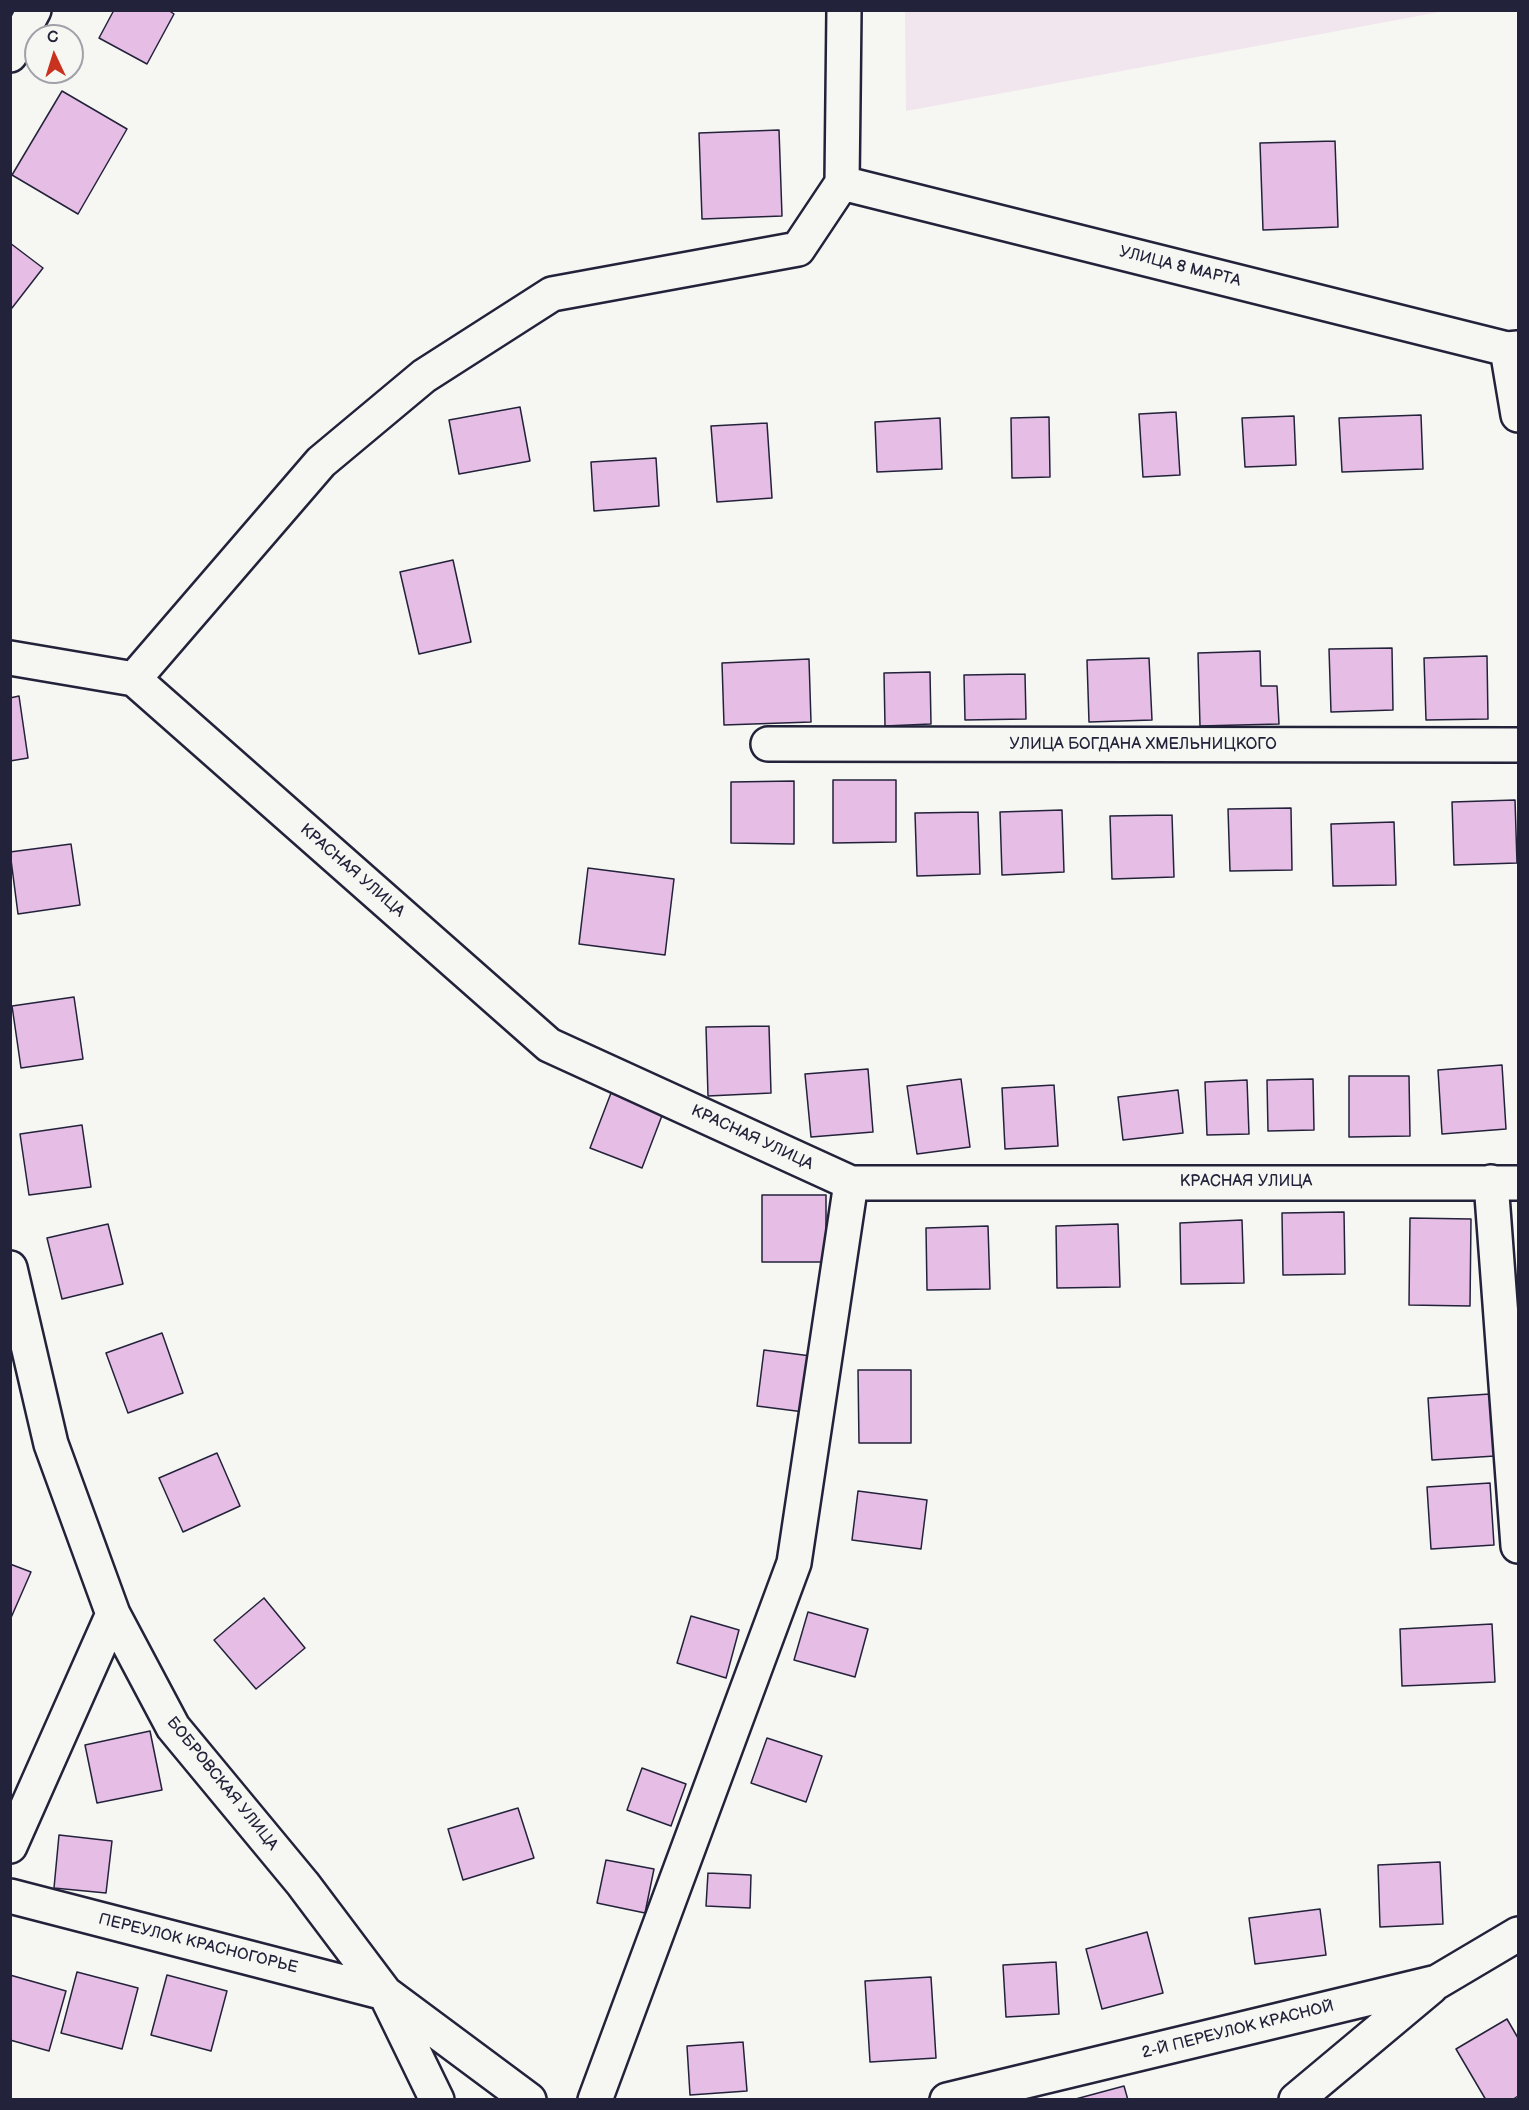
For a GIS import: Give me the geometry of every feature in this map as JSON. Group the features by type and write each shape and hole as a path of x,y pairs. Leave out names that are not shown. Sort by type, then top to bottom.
{"street":[{"path":"10,55 34,10"},
{"path":"10,658 134,679 321,462 424,376 552,294 798,249 842,183 844,10"},
{"name":"УЛИЦА 8 МАРТА","path":"842,183 1513,348"},
{"path":"1513,348 1518,415"},
{"name":"КРАСНАЯ УЛИЦА","path":"134,679 549,1045 851,1183 1505,1182"},
{"name":"УЛИЦА БОГДАНА ХМЕЛЬНИЦКОГО","path":"768,744 1518,746"},
{"path":"1505,1182 1518,1546"},
{"path":"595,2100 795,1563 851,1183"},
{"name":"БОБРОВСКАЯ УЛИЦА","path":"10,1268 51,1444 113,1614 173,1727 303,1884 385,1993 437,2100"},
{"path":"10,1846 113,1614"},
{"name":"ПЕРЕУЛОК КРАСНОГОРЬЕ","path":"10,1896 385,1993"},
{"name":"2-Й ПЕРЕУЛОК КРАСНОЙ","path":"947,2100 1437,1982 1518,1934"},
{"path":"1296,2100 1437,1982"},
{"path":"385,1993 528,2100"}],"shaded area":[{"path":"905,10 1445,11 906,111"}],"building":[{"path":"114,10 168,10 174,14 147,64 99,38"},
{"path":"62,91 127,129 78,214 12,175"},
{"path":"779,130 782,216 702,219 699,133"},
{"path":"1335,141 1338,227 1263,230 1260,143"},
{"path":"10,243 43,268 12,308 10,307"},
{"path":"520,407 530,461 459,474 449,420"},
{"path":"1176,412 1180,475 1143,477 1139,414"},
{"path":"1421,415 1423,469 1342,472 1339,418"},
{"path":"1294,416 1296,465 1245,467 1242,418"},
{"path":"1049,417 1050,477 1012,478 1011,418"},
{"path":"940,418 942,469 877,472 875,422"},
{"path":"767,423 772,498 717,502 711,426"},
{"path":"656,458 659,506 594,511 591,462"},
{"path":"453,560 471,642 419,654 400,572"},
{"path":"1392,648 1393,710 1331,712 1329,649"},
{"path":"1260,651 1261,686 1277,686 1279,724 1200,726 1198,653"},
{"path":"1487,656 1488,719 1426,720 1424,658"},
{"path":"1149,658 1152,720 1089,722 1087,660"},
{"path":"809,659 811,722 724,725 722,663"},
{"path":"930,672 931,724 885,726 884,673"},
{"path":"1025,674 1026,719 965,720 964,675"},
{"path":"19,696 28,758 10,761 10,698"},
{"path":"833,780 896,780 896,842 833,843"},
{"path":"794,781 794,844 731,843 731,782"},
{"path":"1515,800 1517,863 1454,865 1452,802"},
{"path":"1291,808 1292,870 1230,871 1228,809"},
{"path":"1062,810 1064,872 1002,875 1000,812"},
{"path":"978,812 980,874 917,876 915,813"},
{"path":"1172,815 1174,877 1112,879 1110,816"},
{"path":"1394,822 1396,885 1333,886 1331,824"},
{"path":"71,844 80,905 18,914 10,852"},
{"path":"588,868 674,879 665,955 579,944"},
{"path":"74,997 83,1059 21,1068 12,1006"},
{"path":"769,1026 771,1093 708,1096 706,1027"},
{"path":"1502,1065 1506,1129 1442,1134 1438,1070"},
{"path":"868,1069 873,1132 811,1137 805,1074"},
{"path":"1349,1076 1409,1076 1410,1136 1349,1137"},
{"path":"961,1079 970,1147 917,1154 907,1086"},
{"path":"1313,1079 1314,1130 1268,1131 1267,1080"},
{"path":"1247,1080 1249,1134 1207,1135 1205,1082"},
{"path":"1054,1085 1058,1146 1005,1149 1002,1088"},
{"path":"1178,1090 1183,1133 1123,1140 1118,1097"},
{"path":"611,1093 663,1113 642,1168 590,1148"},
{"path":"82,1125 91,1187 29,1195 20,1134"},
{"path":"762,1195 826,1195 826,1262 762,1262"},
{"path":"1344,1212 1345,1274 1283,1275 1282,1213"},
{"path":"1410,1218 1471,1219 1470,1306 1409,1305"},
{"path":"1242,1220 1244,1283 1181,1284 1180,1223"},
{"path":"108,1224 123,1284 62,1299 47,1238"},
{"path":"1118,1224 1120,1287 1057,1288 1056,1226"},
{"path":"988,1226 990,1289 927,1290 926,1228"},
{"path":"162,1333 183,1393 128,1413 106,1353"},
{"path":"764,1350 811,1356 804,1412 757,1406"},
{"path":"858,1370 911,1370 911,1443 859,1443"},
{"path":"1490,1394 1495,1456 1432,1460 1428,1398"},
{"path":"217,1453 240,1506 183,1532 159,1478"},
{"path":"1490,1483 1494,1545 1431,1549 1427,1487"},
{"path":"858,1491 927,1500 921,1549 852,1540"},
{"path":"10,1564 31,1572 10,1620"},
{"path":"264,1598 305,1648 256,1689 214,1640"},
{"path":"808,1612 868,1629 855,1677 794,1660"},
{"path":"691,1616 739,1630 726,1678 677,1663"},
{"path":"1492,1624 1495,1682 1402,1686 1400,1629"},
{"path":"150,1731 162,1790 97,1803 85,1745"},
{"path":"767,1738 822,1756 806,1802 751,1783"},
{"path":"642,1768 686,1784 671,1826 627,1810"},
{"path":"518,1808 534,1858 463,1880 448,1829"},
{"path":"59,1835 112,1841 106,1893 54,1888"},
{"path":"606,1860 654,1869 645,1913 597,1903"},
{"path":"1440,1862 1443,1924 1380,1927 1378,1865"},
{"path":"708,1873 751,1875 750,1908 706,1906"},
{"path":"1320,1909 1326,1955 1255,1964 1249,1918"},
{"path":"1147,1932 1163,1993 1102,2009 1086,1949"},
{"path":"1056,1962 1059,2014 1006,2017 1003,1965"},
{"path":"77,1972 138,1988 122,2049 61,2033"},
{"path":"10,1975 66,1991 49,2051 10,2040"},
{"path":"167,1975 227,1991 211,2051 151,2035"},
{"path":"931,1977 936,2058 870,2062 865,1981"},
{"path":"1507,2019 1518,2038 1518,2096 1512,2100 1486,2100 1456,2049"},
{"path":"743,2042 747,2091 690,2095 687,2046"},
{"path":"1124,2086 1128,2100 1072,2100"}]}
